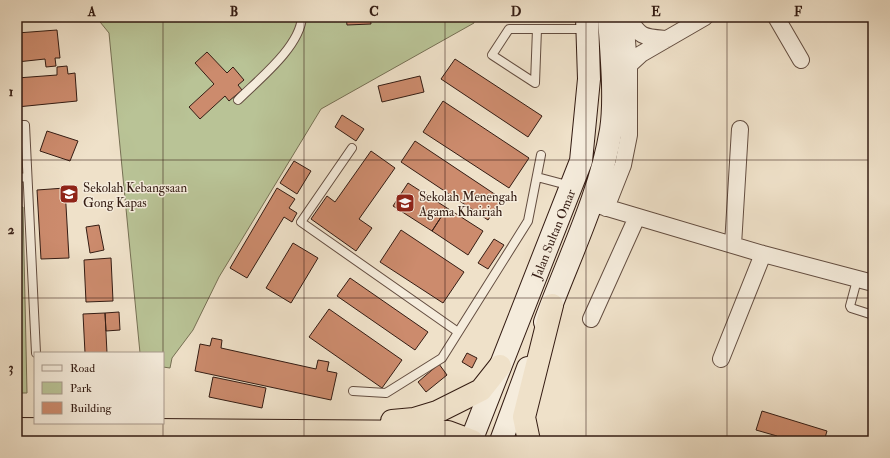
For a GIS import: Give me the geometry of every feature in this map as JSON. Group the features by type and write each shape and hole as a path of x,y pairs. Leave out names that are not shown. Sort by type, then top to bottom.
{"highway":[{"path":"529,441 524,417 552,305"},
{"path":"293,432 414,419 436,412 482,390 500,366"},
{"path":"17,429 448,432 471,441"}],"main road":[{"name":"Jalan Sultan Omar","path":"501,441 552,305 598,206 603,167 611,128 609,17"},
{"name":"Jalan Sultan Omar","path":"471,441 581,161 589,79 587,23"}],"street":[{"path":"625,17 629,65 629,135 623,165 598,206 763,254 873,283"},
{"path":"628,17 637,31 642,35 667,39"},
{"path":"629,65 641,54 705,17"},
{"path":"776,17 801,60"},
{"path":"733,245 740,129"},
{"path":"591,319 637,217"},
{"path":"721,358 763,254"}],"lane":[{"path":"238,100 290,47 302,25 302,17"},
{"path":"537,29 534,83 492,55 509,29 537,29 587,23"},
{"path":"17,126 25,125 36,352"},
{"path":"352,148 301,222 458,332"},
{"path":"353,391 386,393 442,358 528,221 541,155"},
{"path":"537,176 572,186"},
{"path":"17,178 27,177"},
{"path":"857,280 850,306 851,308 873,315"}],"green space":[{"path":"96,17 474,17 474,23 321,109 219,277 193,330 172,358 170,368 164,367 164,352 140,352 109,33"},
{"path":"17,207 23,207 27,393 17,393"}],"building":[{"path":"346,17 370,17 371,24 347,25"},
{"path":"57,30 60,58 55,58 56,66 46,67 45,59 17,62 17,33"},
{"path":"207,52 227,73 233,67 244,80 238,85 242,90 229,101 225,96 200,119 189,107 214,84 195,63"},
{"path":"455,59 542,116 528,137 441,79"},
{"path":"67,66 68,74 75,73 77,101 17,107 17,78 57,75 57,67"},
{"path":"420,76 424,92 382,102 378,86"},
{"path":"443,101 529,158 509,188 423,132"},
{"path":"342,115 364,129 356,141 335,127"},
{"path":"47,131 78,141 70,161 40,151"},
{"path":"415,141 502,199 488,220 401,162"},
{"path":"371,151 395,168 359,219 372,228 356,251 311,219 327,196 335,202"},
{"path":"294,161 311,171 297,194 280,183"},
{"path":"408,183 447,208 432,231 393,206"},
{"path":"65,188 69,258 41,259 37,190"},
{"path":"277,188 295,199 289,208 297,213 292,222 284,217 247,278 230,268"},
{"path":"447,208 483,231 468,255 432,231"},
{"path":"99,225 104,250 90,253 86,227"},
{"path":"401,230 464,272 443,303 380,262"},
{"path":"494,239 504,245 488,269 478,263"},
{"path":"293,243 318,258 291,303 266,288"},
{"path":"111,258 113,301 86,302 84,260"},
{"path":"350,278 428,332 415,350 337,296"},
{"path":"329,309 402,360 382,388 309,337"},
{"path":"119,312 120,330 106,331 105,313"},
{"path":"105,313 107,352 85,352 83,314"},
{"path":"212,338 222,340 221,348 316,369 318,360 329,362 327,371 337,373 331,400 195,371 200,344 210,346"},
{"path":"467,353 477,358 472,368 462,362"},
{"path":"439,364 447,375 426,392 418,382"},
{"path":"213,377 266,388 262,408 209,397"},
{"path":"762,411 827,431 824,441 776,441 777,436 756,430"}],"place":[{"name":"Sekolah Kebangsaan Gong Kapas","path":"69,194"},
{"name":"Sekolah Menengah Agama Khairiah","path":"405,203"}]}
